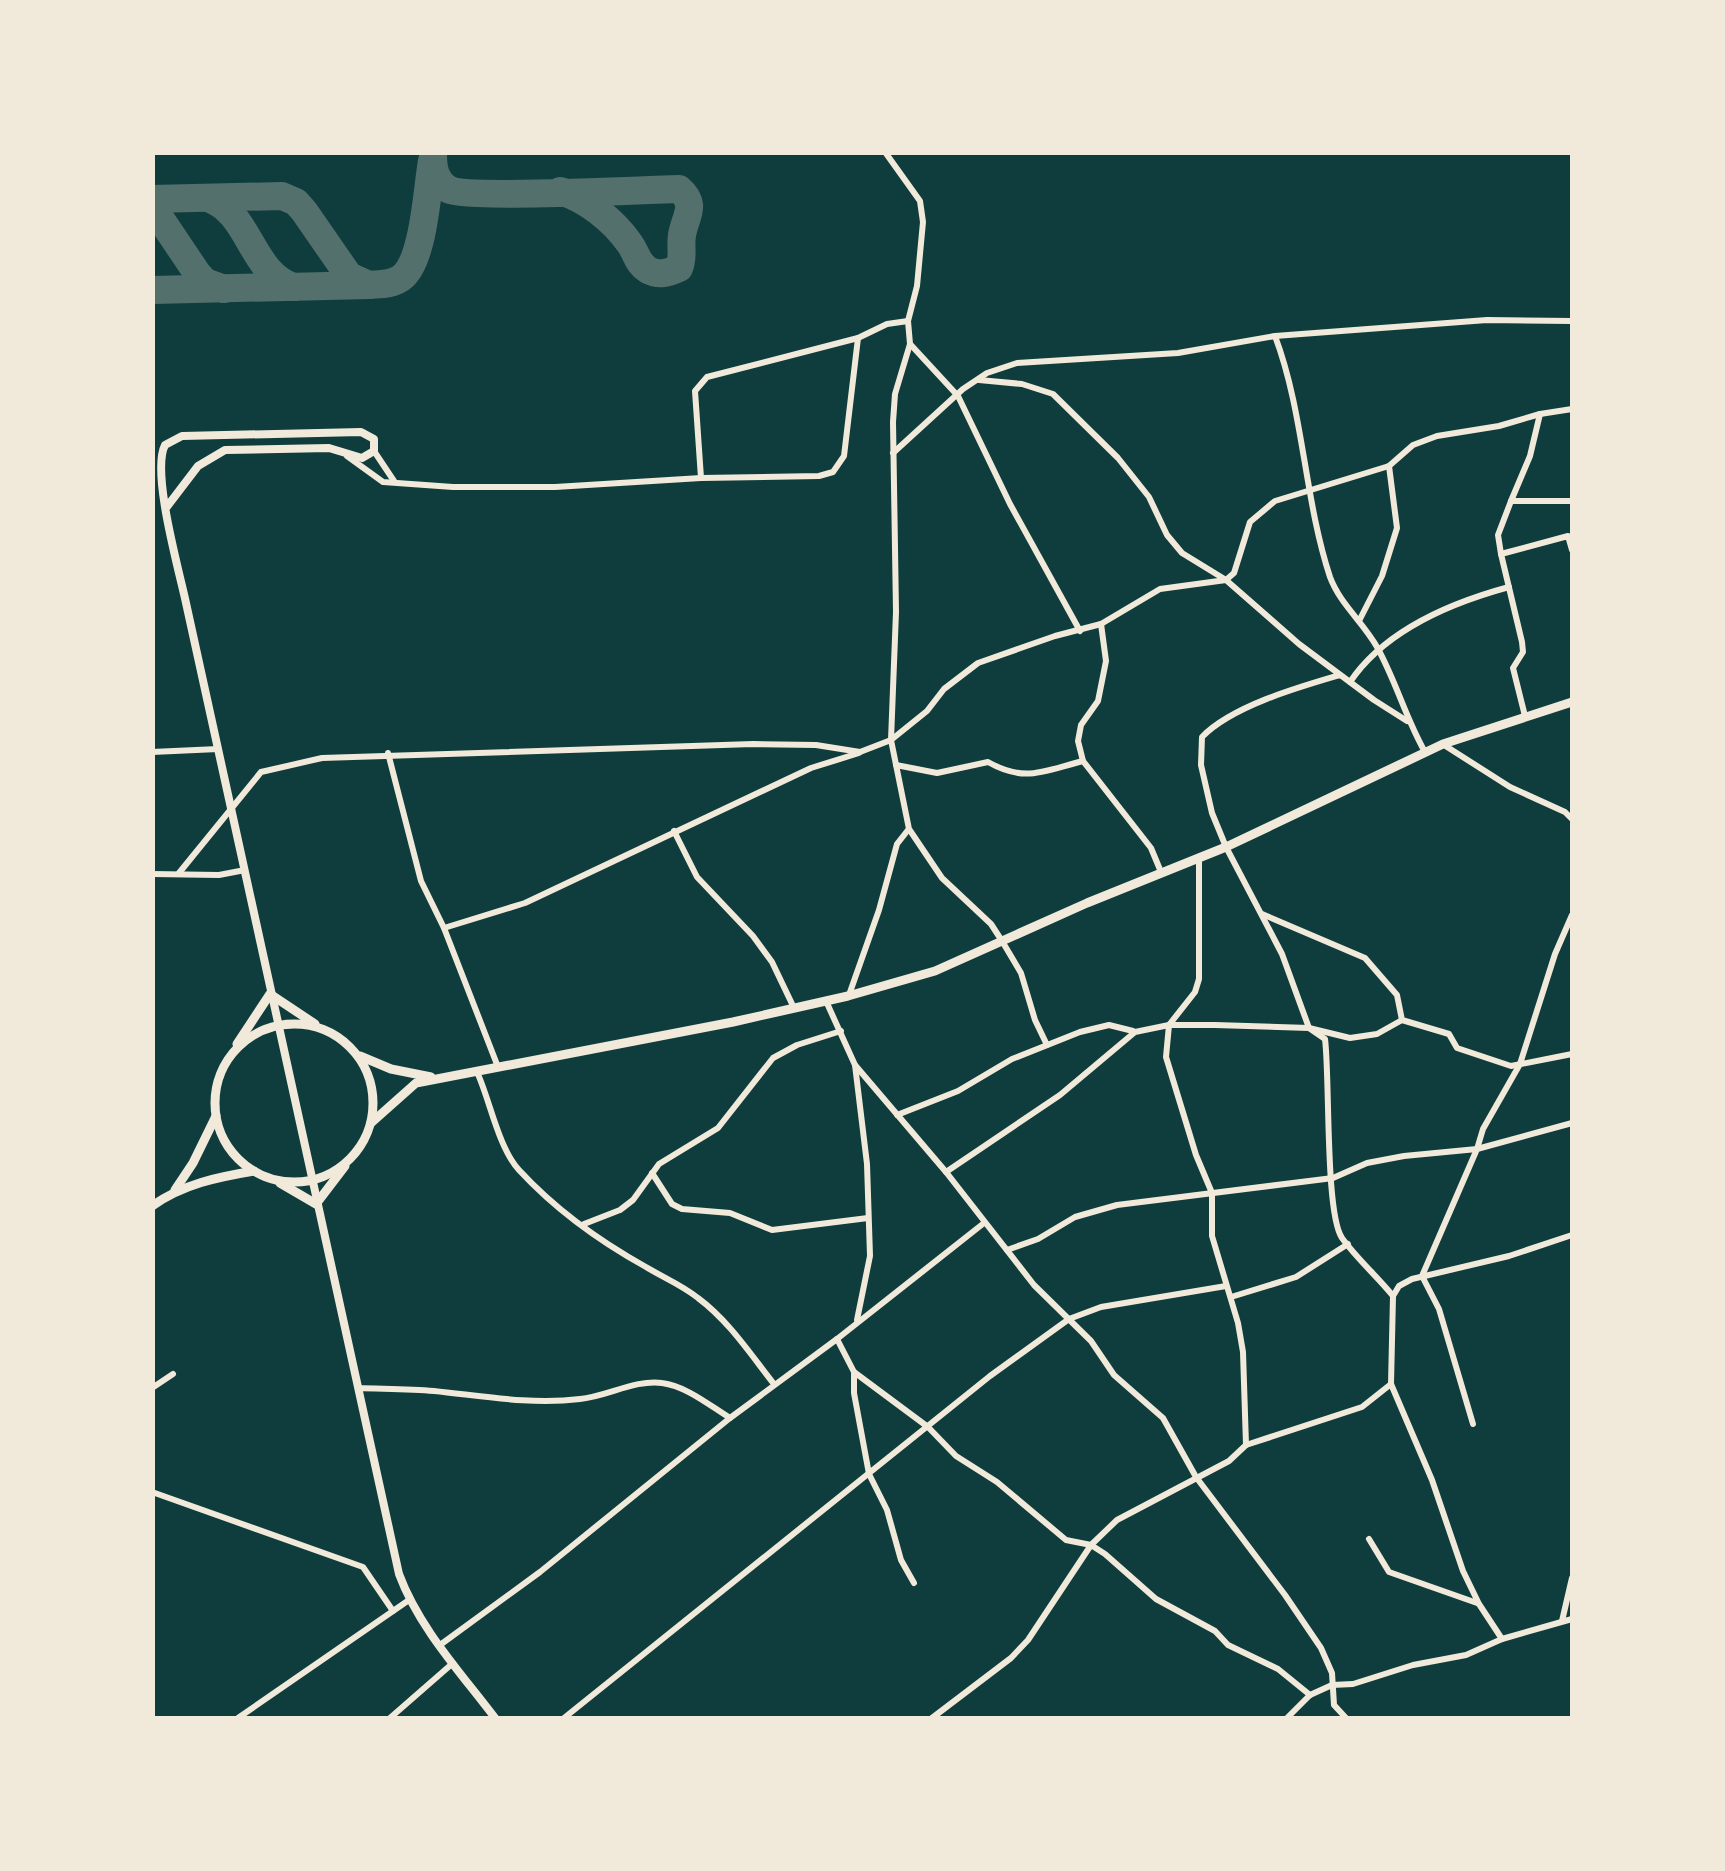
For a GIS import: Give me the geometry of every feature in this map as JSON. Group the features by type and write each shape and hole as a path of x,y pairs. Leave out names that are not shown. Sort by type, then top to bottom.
{"main road":[{"path":"371,1123 416,1083 794,1008 935,971 1226,847 1443,744 1572,702"},
{"path":"173,1192 193,1163 216,1116 220,1076 270,994 342,1039 358,1054 391,1069 439,1078"},
{"path":"229,1059 242,1044 278,1026 322,1028"},
{"path":"216,1116 230,1147 254,1171 316,1204 363,1143 371,1123 374,1099 358,1054"},
{"path":"272,1179 312,1180 349,1160"},
{"path":"152,1206 173,1192 222,1176 254,1171"}],"street":[{"path":"885,152 920,202 924,222 917,286 908,320 910,344 895,394 892,740 896,765 909,830 942,878 991,924 1021,973 1035,1020 1048,1044"},
{"path":"701,478 695,391 708,377 858,338 887,324 908,320"},
{"path":"892,454 912,432 977,380 1017,363 1178,353 1275,336 1487,320 1572,321"},
{"path":"1275,336 1294,402 1308,488 1331,580 1378,648 1407,720 1426,752"},
{"path":"346,454 382,482 453,486 556,487 819,476 833,472 844,456 858,338"},
{"path":"910,344 958,396 1010,504 1080,631"},
{"path":"977,380 1022,384 1053,394 1118,458 1149,497 1167,535 1182,553 1226,580 1340,675 1407,720"},
{"path":"444,928 526,903 811,768 892,740 927,711 944,688 978,663 1101,624 1160,588 1226,580 1234,573 1250,522 1275,501 1389,466 1414,445 1436,436 1572,410"},
{"path":"1525,716 1514,668 1523,652 1522,642 1498,534 1530,456 1540,414"},
{"path":"395,482 374,451 374,439 360,432 182,436 164,445 161,451 166,508 399,1574 408,1600 496,1718"},
{"path":"166,508 198,466 225,450 329,448 362,458 374,451"},
{"path":"1359,621 1382,576 1396,528 1389,466"},
{"path":"1512,501 1572,501"},
{"path":"1501,554 1568,536 1572,550"},
{"path":"1350,682 1378,648 1442,610 1509,588"},
{"path":"1101,624 1106,661 1098,700 1081,726 1078,741 1083,761 1151,848 1161,872"},
{"path":"1340,675 1265,700 1212,726 1202,737 1204,786 1226,847 1282,954 1308,1028 1325,1039 1340,1235 1393,1296"},
{"path":"179,873 261,772 322,758 753,744 816,745 860,752"},
{"path":"1443,744 1510,787 1565,812 1572,819"},
{"path":"152,752 218,750"},
{"path":"388,754 421,881 444,928 498,1069"},
{"path":"896,765 936,773 988,762 1005,772 1026,775 1083,761"},
{"path":"1565,812 1572,806"},
{"path":"848,996 879,910 897,844 909,830"},
{"path":"674,832 698,877 772,962 794,1008"},
{"path":"1199,857 1198,978 1195,992 1168,1025 1166,1057 1212,1193 1212,1236 1243,1352 1246,1445"},
{"path":"152,874 219,875 244,870"},
{"path":"1262,914 1365,958 1397,995 1402,1020"},
{"path":"1422,1276 1483,1129 1520,1064 1555,954 1572,915"},
{"path":"826,1001 855,1065 867,1164 870,1256 856,1322"},
{"path":"897,1115 931,1104 1012,1059 1108,1025 1135,1032 1168,1025 1308,1028 1350,1038 1377,1034 1402,1020 1449,1034 1457,1048 1512,1066 1572,1054"},
{"path":"583,1224 620,1210 674,1153 718,1128 773,1058 841,1032"},
{"path":"946,1172 1060,1095 1135,1032"},
{"path":"855,1065 946,1172 1034,1285 1091,1340 1114,1375 1163,1418 1196,1477 1303,1622 1332,1674 1334,1704 1346,1718"},
{"path":"476,1072 508,1153 518,1168 548,1198 612,1246 702,1301 728,1326 774,1384"},
{"path":"1007,1250 1038,1239 1076,1216 1136,1202 1333,1178 1367,1162 1477,1150 1572,1123"},
{"path":"652,1173 672,1204 682,1210 730,1214 772,1230 868,1218"},
{"path":"440,1645 540,1572 730,1418 984,1223"},
{"path":"1502,1639 1479,1604 1459,1560 1432,1480 1390,1384 1393,1296 1399,1286 1422,1276 1509,1256 1572,1235"},
{"path":"1231,1297 1296,1278 1348,1244"},
{"path":"1422,1276 1439,1309 1473,1424"},
{"path":"564,1718 928,1426 1069,1319 1101,1307 1226,1286"},
{"path":"837,1339 854,1372 928,1426 956,1456 997,1482 1066,1540 1091,1545 1106,1554 1156,1600 1215,1631 1228,1645 1278,1669 1310,1695"},
{"path":"854,1372 854,1393 869,1474 887,1510 901,1560 914,1583"},
{"path":"152,1388 173,1374"},
{"path":"356,1388 434,1391 500,1400 559,1400 580,1399 650,1382 663,1383 684,1390 730,1418"},
{"path":"932,1718 1012,1658 1050,1612 1091,1545 1136,1508 1230,1461 1246,1445 1362,1406 1390,1384"},
{"path":"152,1492 362,1567 393,1611"},
{"path":"1369,1538 1389,1572 1479,1604"},
{"path":"1562,1621 1572,1578"},
{"path":"238,1718 408,1600"},
{"path":"1288,1718 1310,1695 1332,1685 1353,1684 1413,1665 1466,1655 1502,1639 1572,1618"},
{"path":"390,1718 452,1663"}],"taxiway":[{"path":"433,155 440,182 461,192 679,189 689,206 679,268 664,273 648,270 608,219 580,199 560,191"},
{"path":"152,290 369,285 397,280 409,270 420,241 432,161"},
{"path":"152,199 282,196 304,211 349,276 369,285"},
{"path":"208,198 233,216 268,269 294,287"},
{"path":"152,206 197,273 205,282 224,289"}]}
